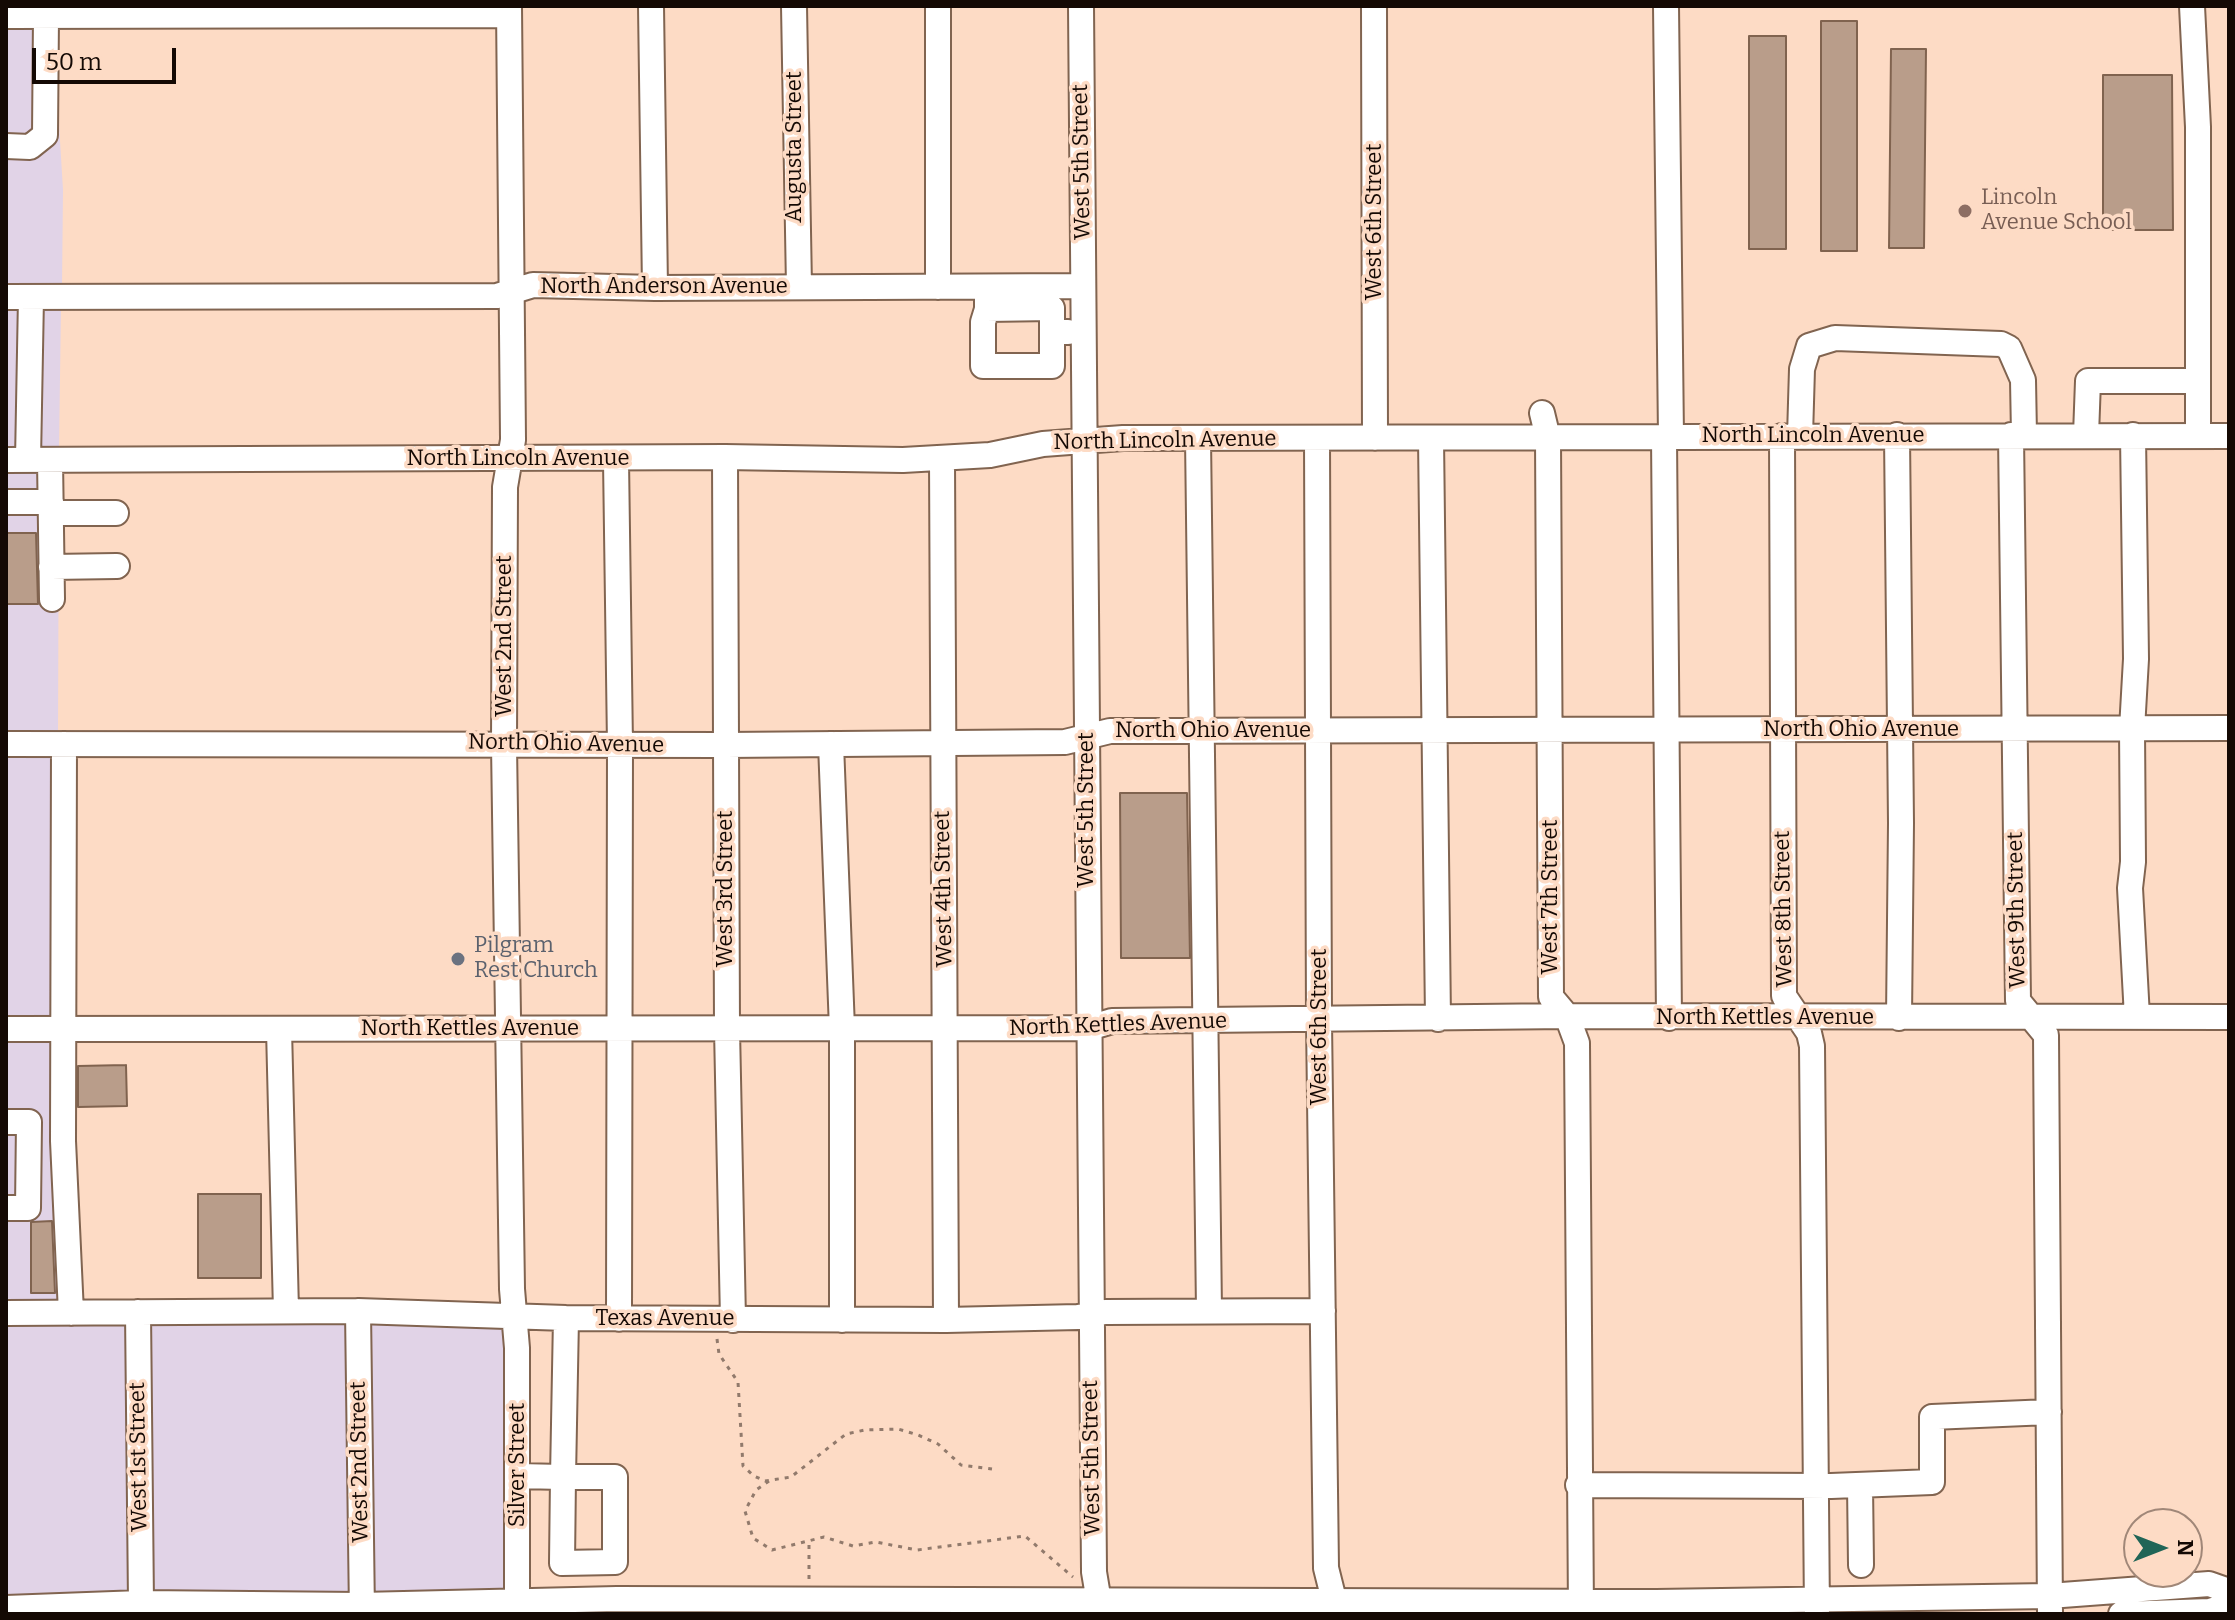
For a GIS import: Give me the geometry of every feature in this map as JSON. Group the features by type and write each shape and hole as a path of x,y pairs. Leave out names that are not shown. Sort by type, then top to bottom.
{"street":[{"path":"651,6 655,288"},
{"name":"Augusta Street","path":"794,6 799,287"},
{"path":"938,6 938,287"},
{"name":"West 5th Street","path":"1081,6 1091,1315 1094,1572 1099,1608"},
{"name":"West 6th Street","path":"1374,6 1375,438"},
{"path":"1666,6 1665,730 1669,1018"},
{"path":"2192,6 2198,127 2198,435"},
{"path":"6,16 46,16 84,11 509,10"},
{"name":"West 2nd Street","path":"509,10 513,440 505,487 504,745 514,1315"},
{"path":"6,146 30,147 45,135 46,16"},
{"name":"North Anderson Avenue","path":"6,297 511,293 533,285 938,287 987,298 1031,298 1083,286"},
{"path":"31,297 28,460 51,508 52,599"},
{"path":"987,298 983,322 983,366 1052,366 1083,389"},
{"path":"1031,298 1052,308 1052,366"},
{"path":"1052,332 1083,332"},
{"name":"West 9th Street","path":"1791,436 1809,346 1835,338 2001,344 2009,348 2023,380 2017,435 2015,729 2018,1001 2046,1035 2050,1605"},
{"path":"2086,435 2088,381 2197,381"},
{"name":"West 7th Street","path":"1542,413 1548,438 1551,997 1567,1016 1577,1043 1578,1485 1582,1608"},
{"path":"1897,435 1901,823 1899,1018"},
{"path":"2133,435 2136,659 2130,888 2137,1017"},
{"name":"West 8th Street","path":"1791,436 1782,729 1784,996 1800,1018 1812,1046 1816,1606"},
{"name":"North Lincoln Avenue","path":"28,460 942,459 990,455 1043,444 1198,438 2229,436"},
{"path":"1198,438 1209,1310"},
{"name":"West 6th Street","path":"1317,438 1319,1021 1326,1568 1336,1607"},
{"path":"1431,438 1432,731 1438,1019"},
{"name":"West 3rd Street","path":"725,457 725,1327"},
{"name":"West 4th Street","path":"942,459 946,1320"},
{"path":"616,460 620,745 619,1319"},
{"path":"6,502 116,513"},
{"path":"51,567 117,566"},
{"name":"North Ohio Avenue","path":"6,744 478,742 504,745 726,745 1065,742 1110,731 2229,728"},
{"path":"64,744 63,1122 71,1313"},
{"path":"831,744 842,1029 842,1320"},
{"name":"North Kettles Avenue","path":"6,1029 1089,1028 1112,1021 1567,1016 2229,1017"},
{"path":"279,1029 286,1311"},
{"path":"6,1208 28,1208 17,1122 63,1122"},
{"name":"Texas Avenue","path":"6,1313 358,1311 619,1319 725,1327 842,1320 946,1320 1209,1310 1323,1311"},
{"name":"West 2nd Street","path":"358,1311 361,1609"},
{"name":"West 1st Street","path":"138,1312 141,1603"},
{"name":"Silver Street","path":"514,1315 517,1607"},
{"path":"518,1476 563,1477 566,1318"},
{"path":"1578,1485 1932,1482 1932,1417 2049,1412"},
{"path":"1860,1485 1861,1565"},
{"path":"6,1608 141,1603 361,1609 805,1600 1099,1608 2050,1605 2209,1584 2229,1591"},
{"path":"2121,1614 2210,1611 2229,1605"}],"path":[{"path":"725,1327 719,1354 738,1382 743,1466 754,1476 769,1481"},
{"path":"992,1469 961,1465 938,1444 918,1435 898,1429 865,1430 846,1434 791,1477 769,1481 756,1490 745,1511 753,1538 772,1550 824,1537 853,1546 876,1542 917,1550 1025,1536 1079,1582"},
{"path":"805,1600 809,1543"}],"shaded area":[{"path":"6,26 53,26 63,190 62,287 6,287"},
{"path":"61,306 59,450 6,450 6,307"},
{"path":"6,469 59,469 58,734 6,734"},
{"path":"6,754 58,754 64,1019 6,1019"},
{"path":"6,1038 64,1039 70,1303 6,1303"},
{"path":"149,1321 347,1321 350,1594 152,1592"},
{"path":"369,1321 504,1324 506,1591 372,1594"},
{"path":"127,1322 130,1593 6,1598 6,1323"}],"building":[{"path":"1821,21 1857,21 1857,251 1821,251"},
{"path":"1749,36 1786,36 1786,249 1749,249"},
{"path":"1891,49 1926,49 1924,248 1889,248"},
{"path":"2103,75 2172,75 2173,230 2103,230"},
{"path":"6,533 36,533 38,604 6,604"},
{"path":"1120,793 1187,793 1190,958 1121,958"},
{"path":"126,1065 127,1106 78,1107 78,1066"},
{"path":"198,1194 261,1194 261,1278 198,1278"},
{"path":"52,1221 55,1293 31,1293 31,1222"}],"place":[{"name":"Lincoln Avenue School","path":"1965,211"},
{"name":"Pilgram Rest Church","path":"458,959"}]}
